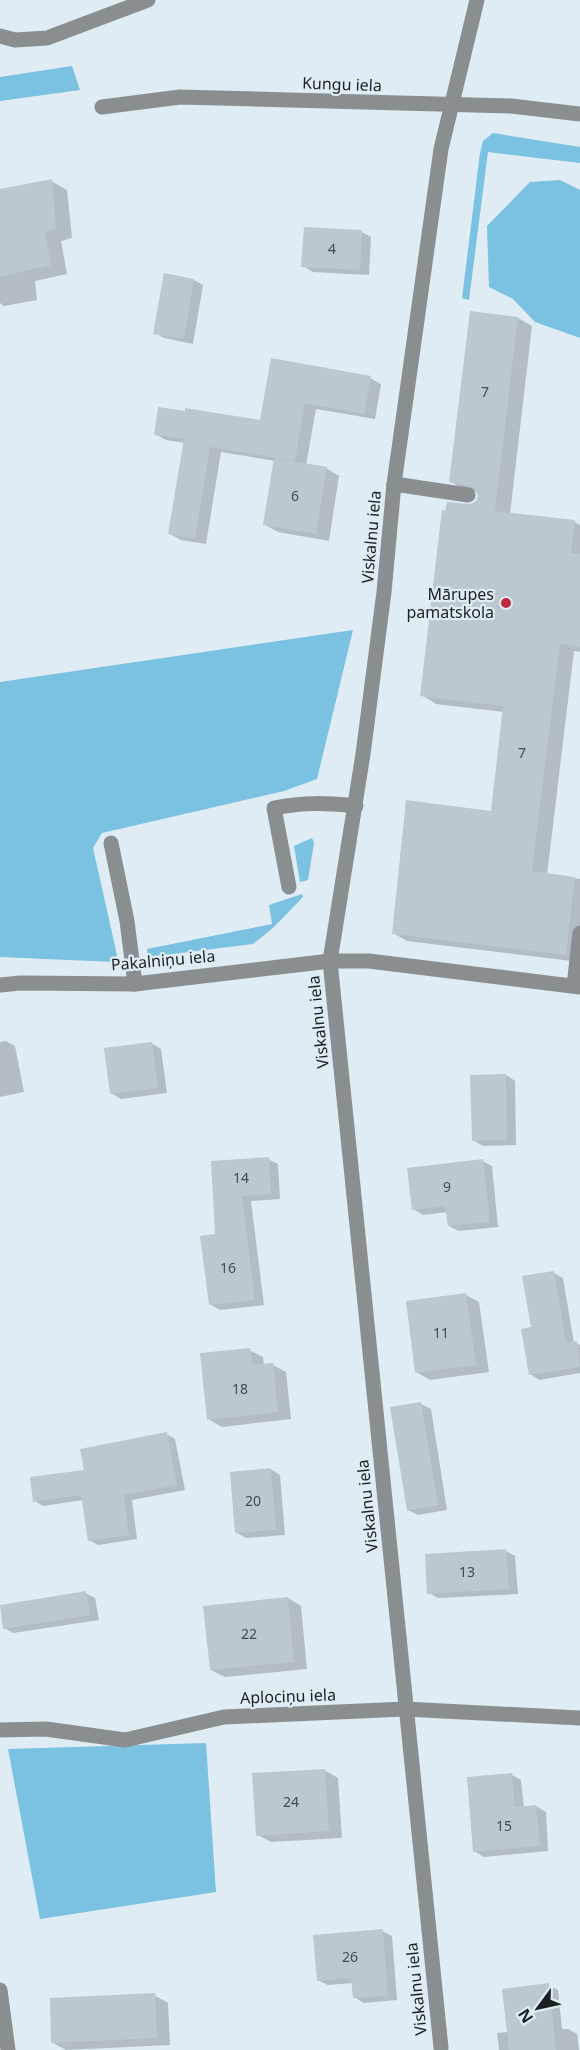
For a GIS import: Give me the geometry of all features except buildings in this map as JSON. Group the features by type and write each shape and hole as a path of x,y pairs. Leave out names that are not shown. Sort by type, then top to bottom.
{"street":[{"path":"0,36 15,40 47,38 148,0"},
{"name":"Viskalnu iela","path":"441,2048 330,961 356,806 384,592 394,484 441,149 477,0"},
{"name":"Kungu iela","path":"102,107 180,97 511,106 580,114"},
{"path":"394,484 468,495"},
{"path":"289,887 274,808 318,802 356,806"},
{"path":"111,843 127,921 135,984"},
{"path":"577,987 580,933"},
{"name":"Pakalniņu iela","path":"0,985 20,983 135,984 330,961 369,961 577,987"},
{"name":"Aplociņu iela","path":"0,1730 46,1729 125,1740 225,1717 405,1709 580,1718"},
{"path":"0,1990 8,2050"}],"shaded area":[{"path":"72,66 80,90 0,101 0,77"},
{"path":"493,133 580,147 580,163 488,152 469,300 462,298 480,153 483,141"},
{"path":"560,180 580,190 580,338 535,322 513,299 489,287 487,226 530,182"},
{"path":"353,630 317,779 284,791 102,833 93,848 117,955 114,962 0,957 0,682"},
{"path":"312,838 314,843 308,880 300,882 294,846"},
{"path":"302,894 303,897 274,927 253,944 148,957 147,949 272,924 269,905"},
{"path":"206,1743 216,1892 40,1919 8,1749"}],"place":[{"name":"Mārupes pamatskola","path":"506,603"}]}
